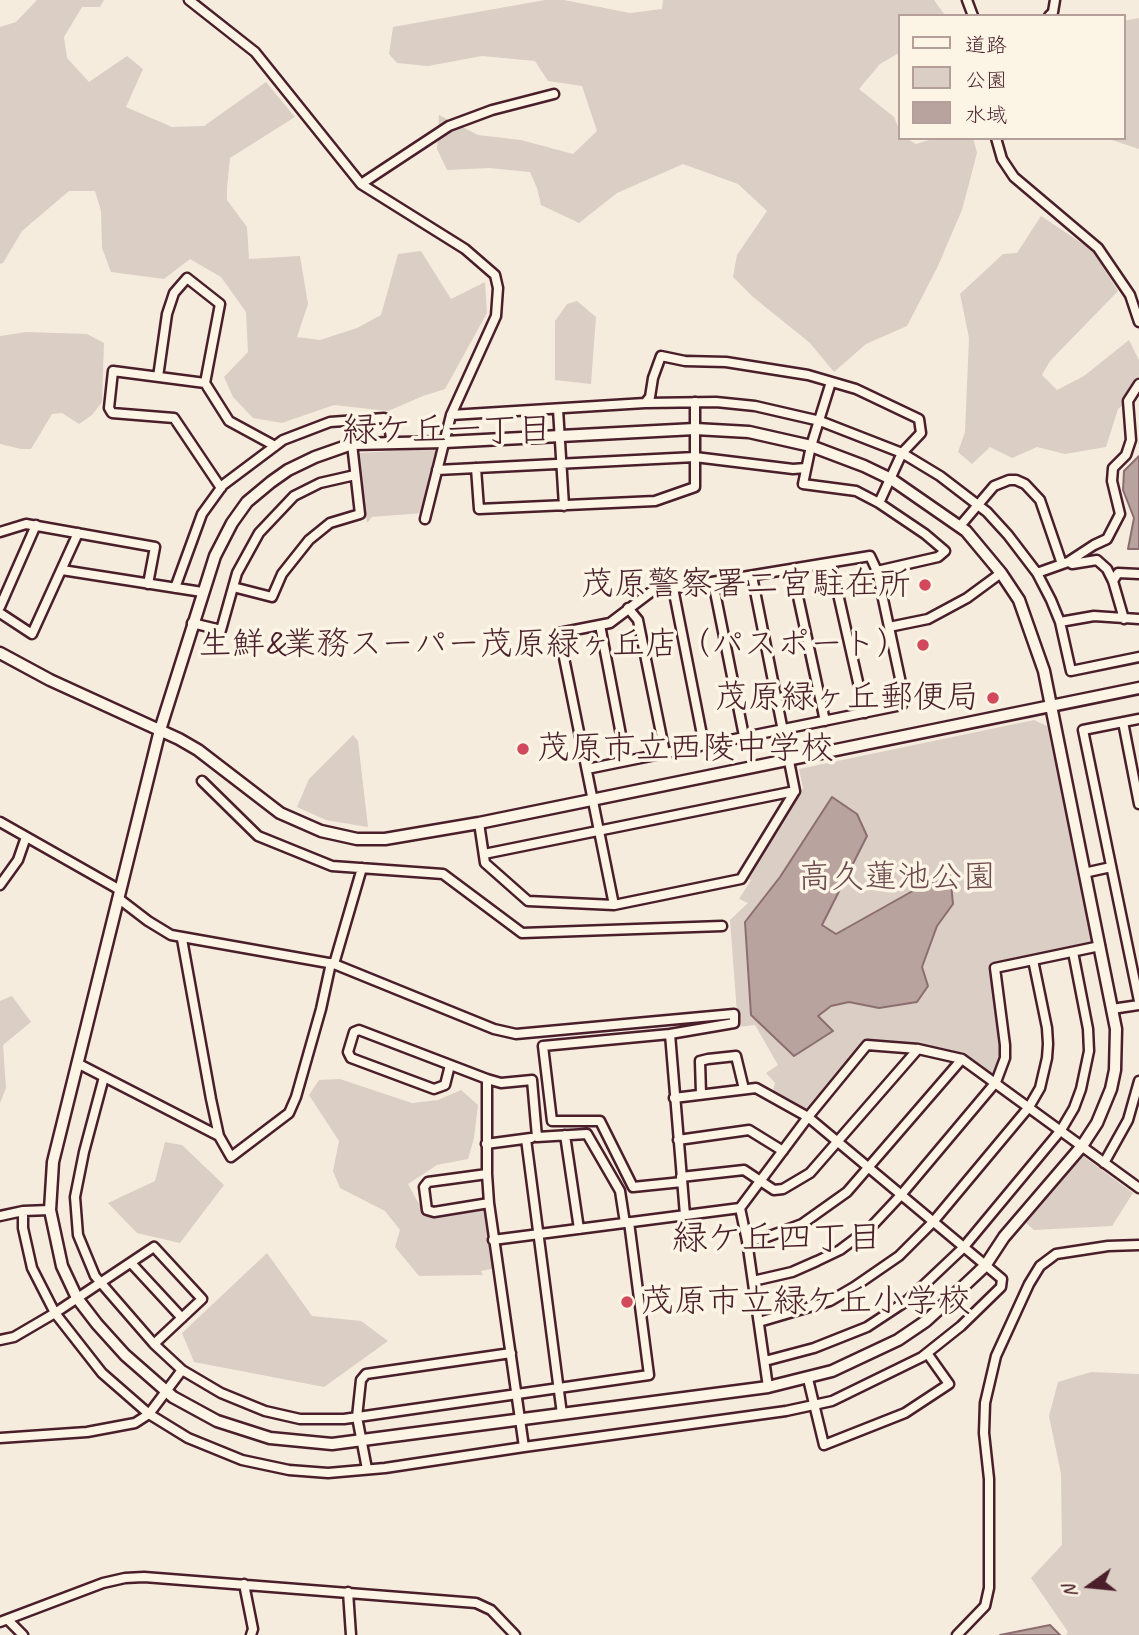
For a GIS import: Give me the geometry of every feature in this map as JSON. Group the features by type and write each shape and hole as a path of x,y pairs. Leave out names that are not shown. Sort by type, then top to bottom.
{"street":[{"path":"189,0 255,52 361,184 465,249 495,275 496,316 451,415 425,519"},
{"path":"361,184 449,126 492,110 554,94"},
{"path":"997,140 1002,159 1014,177 1098,248 1130,295 1139,321"},
{"path":"158,377 167,314 174,293 187,278 220,304 205,383 229,421 275,446"},
{"path":"645,403 650,397 661,356 685,361 726,362 808,375 856,389 919,419 921,433 902,453 879,503"},
{"path":"205,383 113,371 109,408 112,413 174,418 221,488"},
{"path":"831,382 811,446 803,484 856,491 926,534 945,551 938,557 877,571"},
{"path":"1037,573 1065,563 1107,539 1120,514 1112,481 1113,468 1126,455 1131,440 1128,401 1139,384"},
{"path":"451,415 695,402 755,406 821,421 902,453 940,476 978,505 1009,535 1037,573 1060,622 1071,671 1139,657"},
{"path":"476,468 479,509 654,501 695,487 695,402"},
{"path":"558,409 564,506"},
{"path":"176,588 202,514 221,488 282,440 330,422 384,418 389,426 392,443"},
{"path":"695,429 749,432 811,446 864,466 891,480 960,526 1001,573 1019,600 1044,671 1049,707 1116,1028 1115,1070 1097,1123 1082,1146 1004,1237 985,1266 926,1321 898,1340 832,1371 768,1387 332,1444 270,1438 217,1421 166,1391 114,1343 77,1298 62,1266 50,1210 53,1162 160,730 215,556 232,523 247,502 288,470 352,444 695,429"},
{"path":"233,587 272,597 282,574 309,540 330,523 360,514 352,444"},
{"path":"437,470 695,457 806,468"},
{"path":"192,623 221,630 237,573 259,533 294,496 320,483 355,475"},
{"path":"960,526 994,486 1016,480 1025,484 1042,506 1065,563"},
{"path":"0,532 15,526 36,525 155,547 148,584"},
{"path":"0,607 36,525"},
{"path":"0,613 32,634 78,533"},
{"path":"614,905 559,633 610,623 651,592 870,556 877,571 901,683"},
{"path":"1065,563 1097,560 1107,569 1113,580 1124,619"},
{"path":"831,563 865,713"},
{"path":"792,569 825,721"},
{"path":"62,570 202,592"},
{"path":"889,627 928,619 967,598 1001,573"},
{"path":"1113,580 1118,573 1139,574"},
{"path":"479,822 485,863 528,901 614,905 741,879 795,791 752,576"},
{"path":"713,582 744,736"},
{"path":"673,589 704,745"},
{"path":"628,608 638,620 665,753"},
{"path":"1060,622 1094,616 1139,619"},
{"path":"600,625 626,761"},
{"path":"0,653 50,680 198,750 279,813 301,824 340,837 386,839 593,800 1139,688"},
{"path":"587,769 902,705"},
{"path":"1112,1009 1139,1003 1083,730 1139,719"},
{"path":"1123,722 1139,804"},
{"path":"202,781 258,836 332,866 443,874 522,933 722,926"},
{"path":"484,854 795,791"},
{"path":"0,822 119,894 148,921 171,935 333,963 494,1029 516,1034 734,1014 734,1023 670,1034 543,1046 552,1121 600,1121 633,1187 744,1170 774,1190 783,1189 810,1173 839,1143 918,1049"},
{"path":"0,885 18,860 26,836"},
{"path":"1084,873 1111,867"},
{"path":"182,939 219,1136 231,1157 289,1113 296,1097 362,868"},
{"path":"753,1281 792,1272 840,1250 873,1226 996,1083 1005,1058 1005,1045 995,968 1100,946"},
{"path":"765,1361 814,1348 867,1327 908,1300 963,1248 1061,1130 1081,1089 1088,1051 1088,1030 1073,952"},
{"path":"759,1322 830,1301 899,1256 933,1222 1029,1107 1040,1088 1048,1044 1033,960"},
{"path":"450,1065 445,1086 434,1089 351,1058 348,1052 354,1032 359,1030 500,1083 532,1080 537,1137"},
{"path":"670,1034 685,1215"},
{"path":"493,1240 740,1208 808,1117 867,1045 918,1049 962,1059 1139,1188"},
{"path":"701,1094 700,1061 708,1059 736,1056 744,1089"},
{"path":"747,1241 802,1224 829,1207 870,1169 962,1059"},
{"path":"77,1063 219,1136"},
{"path":"104,1077 83,1152 75,1197 78,1235 95,1276 154,1344 182,1370 221,1394 265,1411 300,1419 358,1417 649,1375 620,1191 587,1134 486,1144"},
{"path":"487,1079 486,1174 493,1240 524,1447"},
{"path":"1104,1163 1128,1120 1139,1081"},
{"path":"23,1211 23,1228 32,1268 55,1314 102,1374 149,1414 188,1438 242,1460 302,1471 328,1473 367,1469 786,1411 832,1401 928,1353 961,1326 1001,1287 1002,1279 808,1117 756,1088 674,1098"},
{"path":"678,1140 749,1129 782,1151"},
{"path":"565,1135 579,1229"},
{"path":"526,1139 562,1414"},
{"path":"486,1174 428,1182 424,1187 427,1210 434,1212 489,1203"},
{"path":"740,1208 768,1387"},
{"path":"0,1216 23,1211 50,1210"},
{"path":"957,1635 985,1606 989,1588 989,1479 984,1433 985,1403 996,1356 1029,1284 1040,1266 1056,1254 1108,1245 1139,1245"},
{"path":"0,1340 14,1337 55,1314 154,1247 202,1299 154,1344"},
{"path":"132,1264 182,1318"},
{"path":"367,1469 358,1417 361,1380 366,1374 511,1353"},
{"path":"808,1379 824,1445 905,1413 949,1384 928,1353"},
{"path":"0,1438 87,1433 135,1423 149,1414 182,1370"},
{"path":"4,1621 103,1583 144,1577 476,1603 491,1610 515,1635"},
{"path":"244,1584 253,1629 251,1635"},
{"path":"348,1592 351,1635"},
{"path":"4,1621 23,1635"}],"green space":[{"path":"37,0 104,0 100,7 82,7 64,37 67,58 89,82 127,56 143,69 126,107 172,127 204,126 266,82 295,117 230,158 227,200 247,227 249,259 300,256 308,304 297,337 320,340 357,328 381,315 398,254 421,251 451,299 485,282 487,313 445,389 388,411 334,405 282,423 253,418 233,397 224,377 248,352 246,312 221,277 190,259 164,279 111,272 102,248 101,211 95,191 69,191 22,231 0,264 0,27 16,22"},
{"path":"545,0 564,0 630,13 662,9 663,0 934,0 944,14 898,14 898,54 880,64 859,89 894,117 898,127 898,140 909,140 916,144 929,140 974,140 977,153 962,210 937,268 907,326 866,344 834,372 810,343 753,297 733,277 737,255 767,211 738,184 683,164 617,193 579,223 541,205 530,172 489,168 447,170 437,149 439,115 478,135 521,140 573,154 597,131 582,86 548,81 535,61 482,56 428,66 397,63 389,54 393,27"},
{"path":"1139,18 1139,149 1112,140 1125,140 1125,21"},
{"path":"1041,216 1092,250 1118,291 1050,361 1042,375 1057,390 1084,376 1129,340 1139,360 1134,397 1118,409 1106,447 1065,454 1037,447 1012,458 990,447 972,464 958,452 965,432 969,338 960,294 1003,254 1017,253"},
{"path":"577,301 596,317 591,384 555,380 555,321 567,304"},
{"path":"26,332 87,334 104,343 102,402 92,415 79,424 62,413 52,414 31,449 21,449 0,444 0,336"},
{"path":"438,448 440,451 423,513 372,517 367,523 358,456 360,453"},
{"name":"高久蓮池公園","path":"1034,720 1047,726 1092,941 1090,945 988,967 1002,1047 999,1069 994,1076 963,1054 917,1043 867,1041 808,1109 804,1110 773,1091 775,1083 766,1073 778,1065 755,1025 738,1027 730,920 748,903 739,899 803,788 799,769"},
{"path":"353,735 358,741 368,827 326,820 297,807 309,779"},
{"path":"12,996 31,1022 3,1045 6,1088 0,1103 0,1001"},
{"path":"340,1079 412,1103 438,1100 461,1090 478,1105 468,1159 437,1165 408,1184 425,1215 425,1212 487,1208 496,1268 481,1271 483,1275 419,1276 395,1247 400,1230 385,1211 340,1188 333,1171 339,1141 309,1095 319,1080"},
{"path":"165,1142 182,1145 224,1185 180,1243 137,1233 108,1203 155,1181"},
{"path":"1083,1156 1133,1193 1112,1226 1034,1230 1026,1223"},
{"path":"267,1253 312,1316 361,1321 388,1341 324,1387 194,1362 182,1333"},
{"path":"1091,1372 1139,1374 1139,1635 1066,1635 1068,1632 1031,1578 1062,1545 1061,1474 1049,1416 1058,1382"}],"water":[{"path":"1139,456 1139,549 1128,549 1134,518 1123,490 1124,471"},
{"path":"832,797 857,814 867,836 822,925 836,934 950,873 953,904 937,926 922,967 928,986 917,1002 879,1008 849,1002 831,1006 818,1016 833,1031 794,1056 751,1015 745,922 780,877"},
{"path":"1050,1625 1060,1635 1000,1635"}],"place":[{"name":"茂原警察署二宮駐在所","path":"925,585"},
{"name":"生鮮&業務スーパー茂原緑ヶ丘店（パスポート）","path":"923,645"},
{"name":"茂原緑ヶ丘郵便局","path":"993,698"},
{"name":"茂原市立西陵中学校","path":"523,749"},
{"name":"茂原市立緑ケ丘小学校","path":"627,1302"}],"district":[{"name":"緑ケ丘一丁目","path":"447,432"},
{"name":"緑ケ丘四丁目","path":"777,1240"}]}
